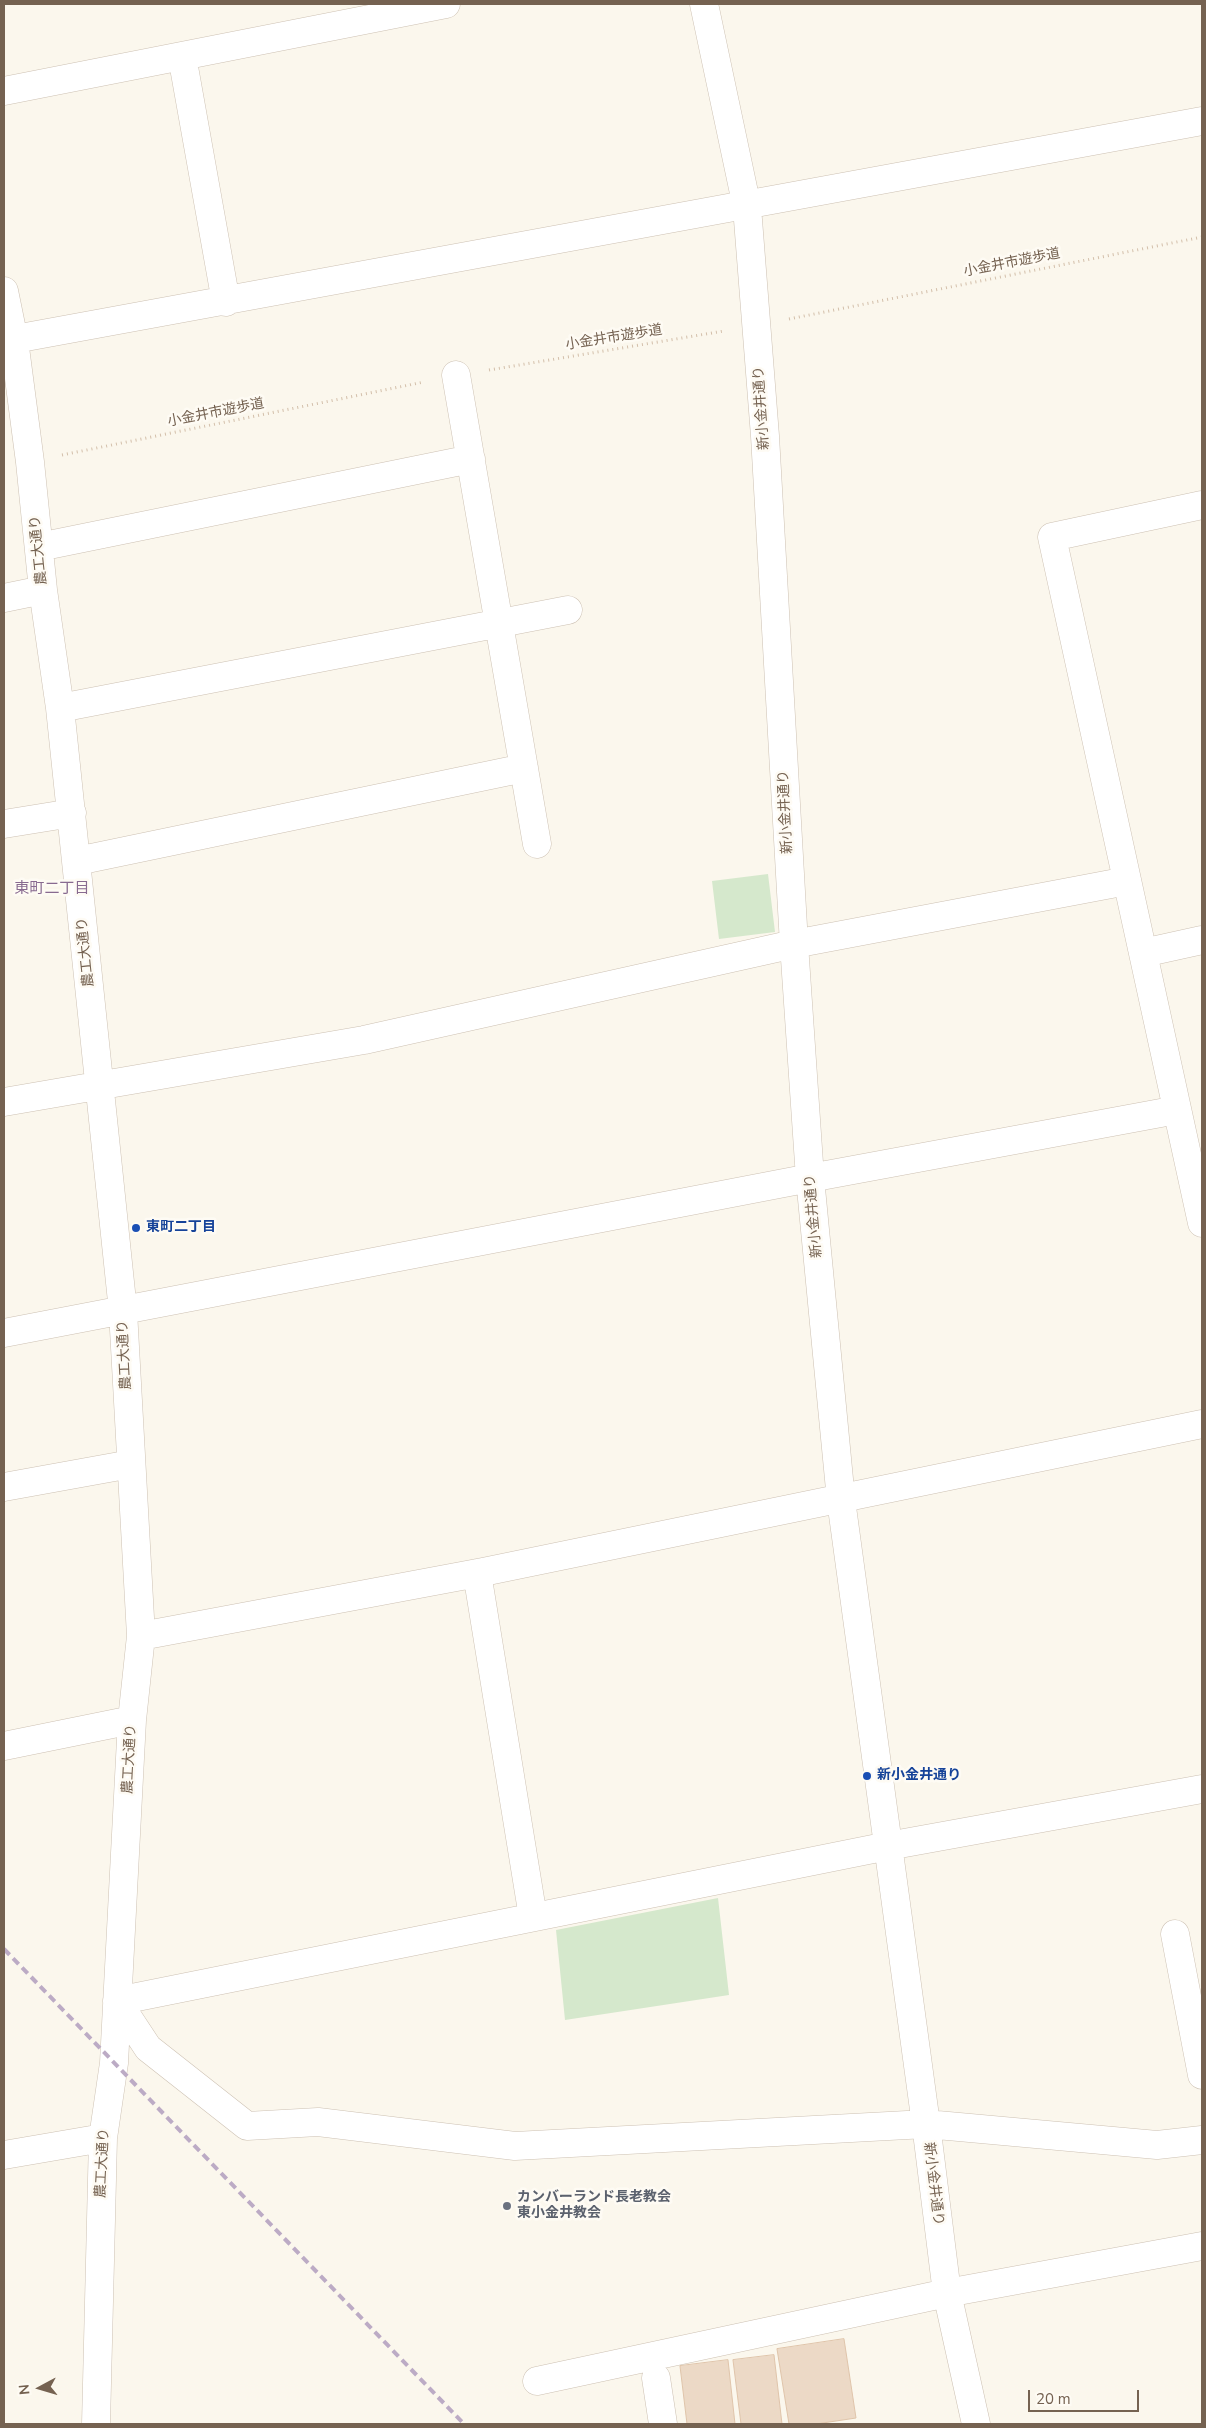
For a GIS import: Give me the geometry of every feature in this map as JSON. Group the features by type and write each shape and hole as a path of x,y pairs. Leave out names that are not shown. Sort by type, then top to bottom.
{"street":[{"path":"4,91 446,4"},
{"name":"新小金井通り","path":"704,4 747,207 757,326 810,1178 841,1500 926,2124 947,2293 976,2424"},
{"path":"182,56 226,302"},
{"path":"9,341 747,207 1202,121"},
{"name":"農工大通り","path":"4,291 9,341 30,462 43,590 60,708 100,1085 123,1311 141,1636 132,1720 114,2063 103,2138 96,2424"},
{"path":"456,375 537,844"},
{"path":"39,548 471,459"},
{"path":"1202,505 1052,537 1202,1223"},
{"path":"4,598 43,590"},
{"path":"60,708 568,610"},
{"path":"77,861 524,768"},
{"path":"4,824 72,813"},
{"path":"4,1102 364,1040 794,944 1127,881"},
{"path":"1143,952 1202,940"},
{"path":"4,1333 810,1178 1177,1110"},
{"path":"141,1636 477,1573 841,1500 1202,1424"},
{"path":"4,1487 131,1464"},
{"path":"477,1573 533,1917"},
{"path":"4,1746 132,1720"},
{"path":"1202,1789 888,1846 117,2001 148,2048 247,2126 318,2122 515,2146 926,2124 1157,2145 1202,2140"},
{"path":"1175,1934 1202,2075"},
{"path":"4,2155 103,2138"},
{"path":"537,2381 947,2293 1202,2246"},
{"path":"656,2378 663,2424"}],"path":[{"name":"小金井市遊歩道","path":"30,462 456,375 757,326 1202,236"}],"green space":[{"path":"768,874 775,932 719,939 712,881"},
{"path":"718,1898 729,1995 565,2020 556,1930"}],"building":[{"path":"844,2339 856,2418 816,2424 789,2424 777,2349"},
{"path":"774,2355 782,2424 741,2424 733,2360"},
{"path":"728,2360 735,2424 687,2424 680,2366"}],"railway":[{"path":"4,1949 464,2424"}],"place":[{"name":"東町二丁目","path":"136,1228"},
{"name":"新小金井通り","path":"867,1776"},
{"name":"カンバーランド長老教会 東小金井教会","path":"507,2206"}],"district":[{"name":"東町二丁目","path":"52,889"}]}
